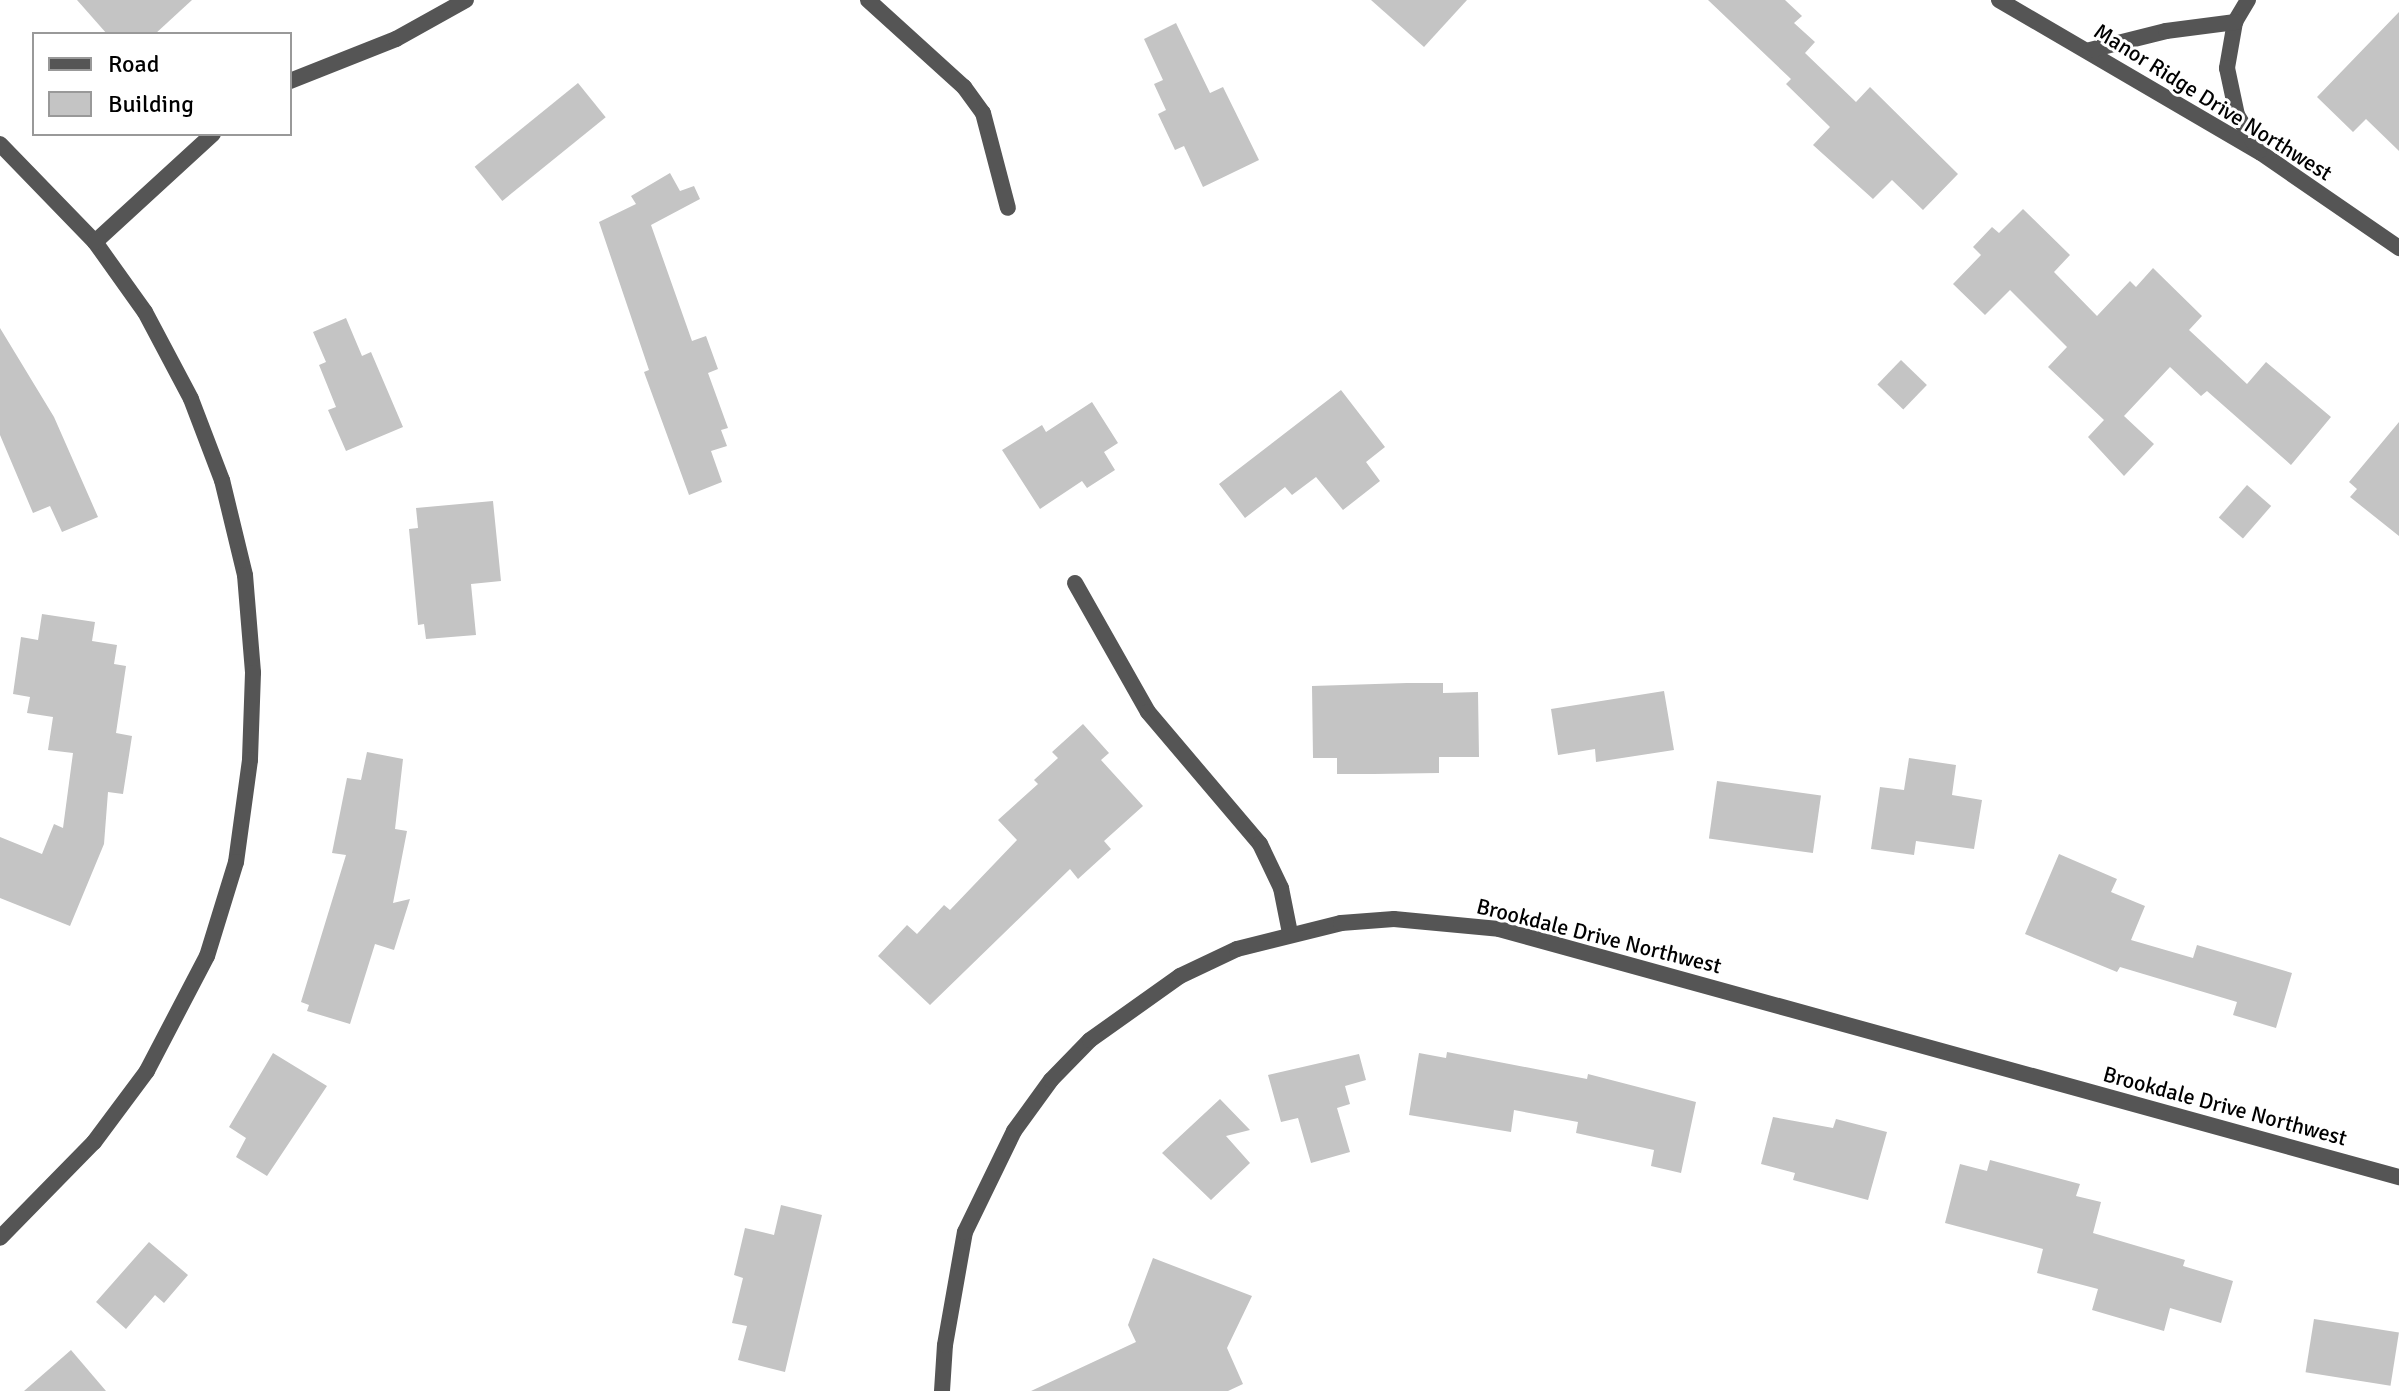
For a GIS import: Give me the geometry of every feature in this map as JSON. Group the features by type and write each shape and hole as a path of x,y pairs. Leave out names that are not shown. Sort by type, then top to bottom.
{"street":[{"path":"292,80 396,39 466,0"},
{"path":"868,0 964,87 983,113 1008,208"},
{"name":"Manor Ridge Drive Northwest","path":"1999,0 2090,50 2261,153 2399,248"},
{"path":"2248,0 2235,22 2227,68 2237,115 2261,153"},
{"path":"2090,50 2166,31 2235,22"},
{"path":"95,242 211,136"},
{"path":"0,144 95,242 158,337 191,399 222,480 245,575 253,673 250,760 236,862 207,956 180,1015 94,1142 0,1238"},
{"path":"1075,583 1148,712 1260,844 1281,888 1290,933"},
{"name":"Brookdale Drive Northwest","path":"942,1391 945,1345 965,1232 1014,1131 1051,1080 1101,1031 1180,976 1290,933 1394,919 1499,929 2399,1177"}],"building":[{"path":"77,0 192,0 157,32 105,32"},
{"path":"1371,0 1467,0 1424,47"},
{"path":"1708,0 1785,0 1802,16 1794,23 1815,42 1805,53 1856,102 1870,87 1958,174 1923,210 1892,180 1873,199 1813,145 1830,127 1786,84 1791,79"},
{"path":"2399,12 2399,151 2366,119 2353,132 2317,97"},
{"path":"1176,23 1210,93 1223,87 1259,160 1203,187 1184,146 1175,150 1158,114 1166,110 1154,84 1163,80 1144,39"},
{"path":"578,83 606,117 502,201 475,167"},
{"path":"670,173 680,191 694,186 700,199 651,225 692,341 706,336 718,369 708,373 728,428 721,430 727,446 711,451 722,482 689,495 644,372 649,370 599,222 636,204 631,196"},
{"path":"2023,209 2070,255 2054,272 2097,316 2130,281 2136,287 2153,268 2202,316 2189,330 2247,384 2266,362 2331,417 2291,465 2207,391 2201,396 2170,367 2124,416 2154,444 2124,476 2088,437 2104,420 2048,367 2067,347 2010,290 1985,315 1953,284 1981,255 1973,247 1992,227 1999,233"},
{"path":"346,318 362,356 371,352 403,427 346,451 328,410 336,407 319,365 326,362 313,332"},
{"path":"0,328 54,417 98,517 62,532 50,506 33,513 0,435"},
{"path":"1901,360 1927,385 1903,409 1877,384"},
{"path":"1341,390 1385,447 1366,462 1380,481 1343,510 1316,477 1292,495 1285,487 1245,518 1219,484"},
{"path":"1092,402 1118,443 1104,452 1115,470 1087,488 1082,481 1040,509 1002,450 1042,425 1046,432"},
{"path":"2399,422 2399,536 2350,497 2357,489 2349,482"},
{"path":"2247,485 2271,506 2243,538 2219,517"},
{"path":"493,501 501,581 471,584 476,635 426,639 424,624 418,625 409,529 418,528 416,508"},
{"path":"42,614 95,622 92,641 117,645 114,664 126,666 116,733 132,736 123,794 108,792 104,844 70,926 0,898 0,837 42,854 54,824 63,828 73,753 48,750 53,717 27,713 30,697 13,694 21,637 38,640"},
{"path":"1443,683 1443,693 1478,692 1479,757 1439,757 1439,773 1374,774 1337,774 1337,758 1313,758 1312,686"},
{"path":"1664,691 1674,750 1596,762 1595,749 1558,755 1551,709"},
{"path":"1083,724 1109,753 1101,760 1143,806 1104,841 1111,849 1078,879 1070,869 930,1005 878,956 907,925 917,934 944,905 950,910 1017,840 998,820 1038,784 1034,780 1058,758 1052,752"},
{"path":"367,752 403,759 395,829 407,831 393,903 410,899 394,950 375,944 350,1024 307,1011 309,1005 301,1002 346,855 332,853 347,778 361,780"},
{"path":"1909,758 1956,765 1952,795 1982,800 1974,849 1916,841 1914,855 1871,849 1880,787 1904,790"},
{"path":"1717,781 1821,796 1813,853 1709,838"},
{"path":"2059,854 2117,879 2111,892 2145,906 2131,940 2193,958 2197,945 2292,973 2276,1028 2233,1015 2237,1002 2120,967 2117,972 2025,934"},
{"path":"1447,1052 1587,1079 1588,1074 1696,1102 1681,1173 1651,1166 1654,1150 1576,1133 1578,1122 1514,1110 1511,1132 1409,1115 1419,1053 1446,1058"},
{"path":"273,1053 327,1086 267,1176 236,1157 246,1138 229,1127"},
{"path":"1359,1054 1366,1080 1345,1086 1350,1104 1337,1108 1350,1152 1311,1163 1298,1118 1281,1122 1268,1075"},
{"path":"1220,1099 1250,1130 1226,1136 1250,1163 1211,1200 1162,1153"},
{"path":"1773,1117 1833,1128 1836,1119 1887,1132 1868,1200 1793,1180 1795,1173 1761,1164"},
{"path":"1990,1160 2080,1184 2076,1196 2101,1202 2093,1233 2185,1260 2183,1266 2233,1281 2221,1323 2170,1308 2164,1331 2092,1310 2098,1289 2037,1273 2043,1249 1945,1223 1960,1164 1987,1171"},
{"path":"781,1205 822,1215 785,1372 738,1360 747,1326 732,1323 743,1278 734,1275 745,1228 774,1235"},
{"path":"149,1242 188,1275 164,1303 155,1295 126,1329 96,1302"},
{"path":"1153,1258 1252,1296 1227,1348 1243,1384 1228,1391 1031,1391 1136,1342 1128,1325"},
{"path":"2314,1319 2399,1332 2390,1386 2306,1372"},
{"path":"71,1350 106,1391 24,1391"}]}
